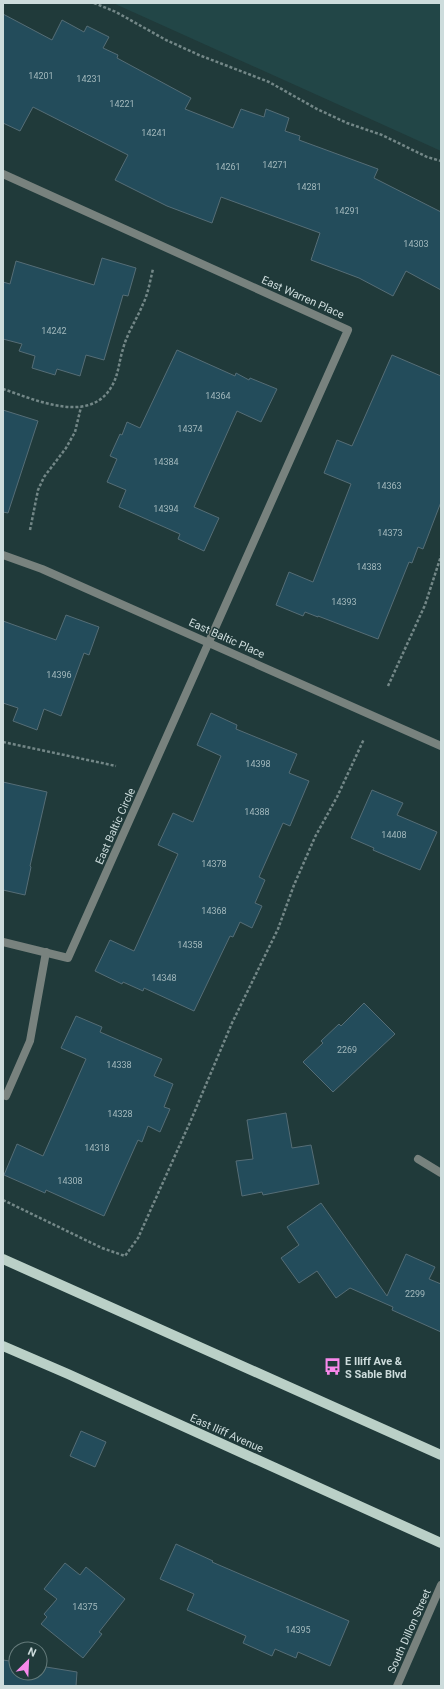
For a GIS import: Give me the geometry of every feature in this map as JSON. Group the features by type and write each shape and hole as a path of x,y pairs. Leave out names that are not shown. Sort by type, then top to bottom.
{"main road":[{"path":"3,1259 441,1455"},
{"name":"East Iliff Avenue","path":"3,1346 75,1377 441,1543"}],"street":[{"name":"East Warren Place","path":"3,174 348,330 209,642"},
{"name":"East Baltic Place","path":"3,555 42,569 441,746"},
{"name":"East Baltic Circle","path":"3,942 68,958 209,642"},
{"path":"6,1096 30,1041 46,952"},
{"path":"418,1159 441,1173"},
{"name":"South Dillon Street","path":"397,1686 441,1585"}],"path":[{"path":"94,3 116,12 199,55 269,82 317,110 347,123 382,135 427,157 441,162"},
{"path":"3,390 58,406 81,407 101,398 112,385 118,372 122,350 144,303 153,269"},
{"path":"30,530 38,490 44,477 66,448 74,432 81,407"},
{"path":"388,686 425,605 441,556"},
{"path":"3,1200 102,1248 124,1256 138,1238 191,1120 232,1022 278,929 294,885 312,844 337,797 364,740"},
{"path":"3,742 116,766"}],"shaded area":[{"path":"113,3 441,3 441,151 397,131"}],"building":[{"path":"3,14 52,40 62,20 84,32 87,26 109,37 103,48 118,55 117,58 191,98 185,109 233,128 241,109 264,117 266,109 289,118 285,131 300,136 299,140 378,169 374,178 441,212 441,290 406,271 393,296 359,278 311,260 320,233 221,197 212,223 167,206 115,180 128,155 33,107 20,131 3,123"},
{"path":"102,258 136,268 128,296 123,295 104,360 86,355 80,376 57,369 55,375 32,368 35,356 19,351 22,344 3,339 3,282 10,284 16,261 94,285"},
{"path":"177,350 235,376 236,373 249,380 250,378 277,389 261,422 237,411 194,507 219,518 204,551 178,539 180,534 119,507 126,490 107,482 117,459 110,456 120,434 122,435 127,422 140,428"},
{"path":"392,355 441,376 441,502 423,549 418,547 412,563 409,562 378,639 318,616 305,612 303,616 276,605 289,572 313,582 351,484 324,473 337,440 352,446"},
{"path":"3,410 38,421 8,513 3,512"},
{"path":"66,615 99,627 89,655 84,653 61,716 44,709 37,730 13,721 18,708 3,703 3,621 56,640"},
{"path":"211,713 237,725 236,729 297,754 289,773 309,781 290,826 283,823 259,877 265,880 255,903 262,906 252,928 240,922 233,937 230,936 194,1011 144,988 143,991 123,982 122,984 95,971 110,940 134,951 178,854 158,845 173,813 193,822 221,756 197,745"},
{"path":"3,782 47,792 25,895 3,890"},
{"path":"372,790 403,803 397,815 437,832 420,870 373,850 374,848 351,838"},
{"path":"364,1003 395,1034 333,1092 303,1062 323,1043 321,1041 339,1024 341,1026"},
{"path":"76,1016 102,1027 100,1032 162,1059 154,1076 173,1084 164,1107 170,1109 160,1132 148,1126 142,1142 138,1140 104,1216 46,1190 45,1193 4,1175 17,1144 43,1156 86,1059 61,1048"},
{"path":"286,1113 292,1148 311,1145 319,1184 263,1195 262,1192 242,1196 236,1161 253,1159 247,1120"},
{"path":"321,1203 387,1296 406,1254 435,1267 429,1279 441,1284 441,1332 392,1310 393,1307 350,1288 336,1298 317,1271 299,1283 281,1258 299,1245 287,1227"},
{"path":"81,1431 106,1442 95,1467 70,1456"},
{"path":"176,1544 213,1561 212,1562 349,1621 330,1666 298,1652 296,1658 275,1649 272,1656 243,1643 246,1636 187,1610 194,1594 160,1579"},
{"path":"65,1563 80,1575 86,1567 125,1599 99,1632 102,1634 83,1658 41,1624 47,1617 44,1614 57,1599 44,1589"},
{"path":"3,1660 8,1661 8,1681 48,1681 48,1667 77,1672 76,1686 3,1686"}],"place":[{"name":"E Iliff Ave & S Sable Blvd","path":"332,1367"}]}
